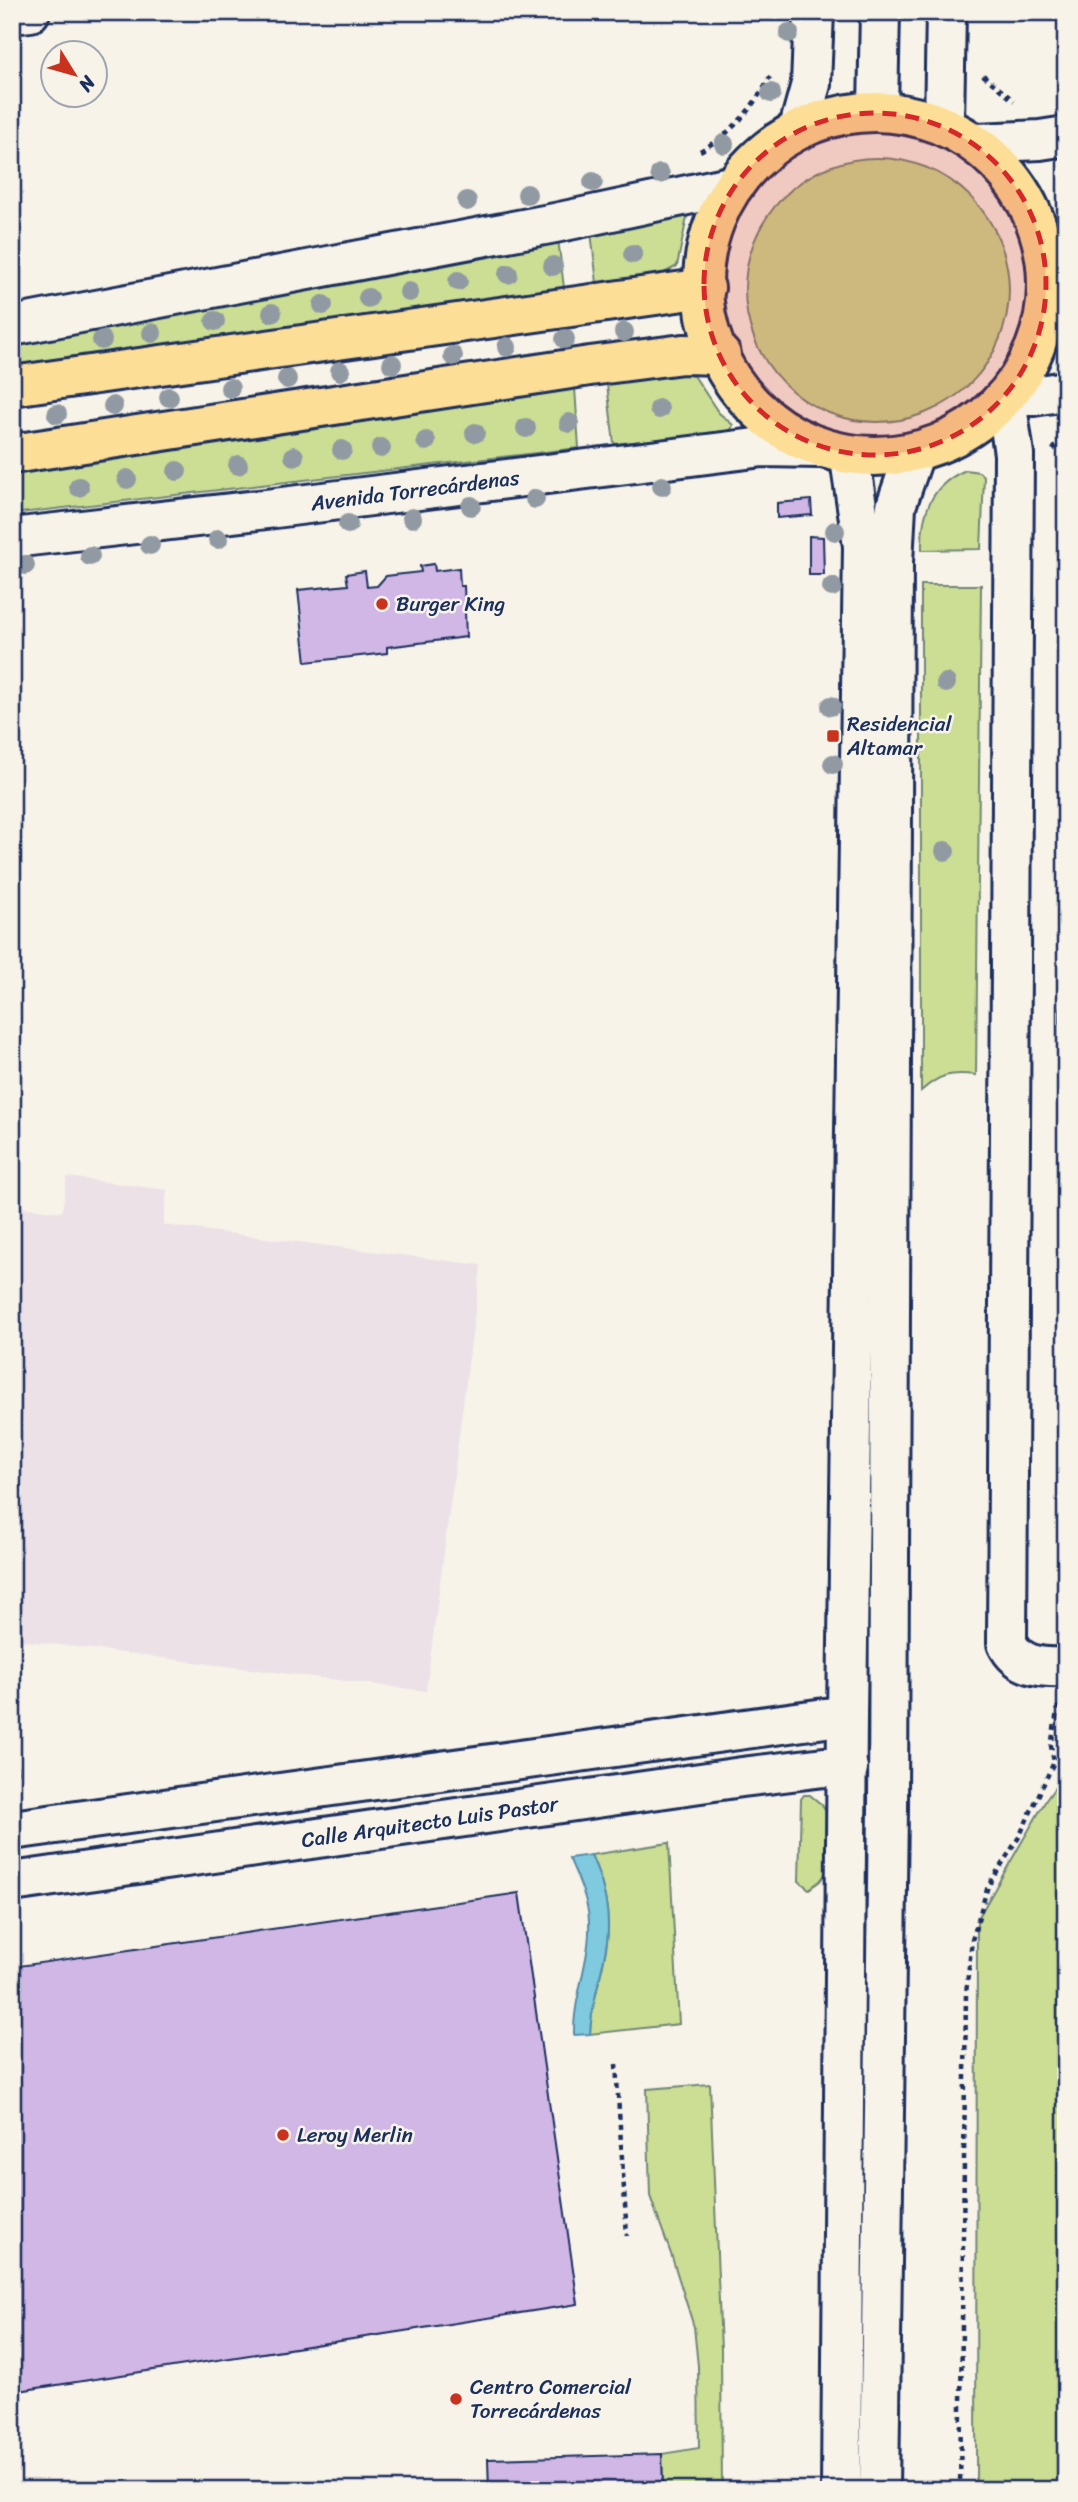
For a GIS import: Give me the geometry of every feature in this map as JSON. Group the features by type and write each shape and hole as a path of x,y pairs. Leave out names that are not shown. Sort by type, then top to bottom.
{"main road":[{"path":"878,108 919,114 944,123 978,143 1051,229 1042,247 1056,283 1036,344 1011,392 983,421 963,434 913,457 885,460 834,453 776,425 756,408 721,355 705,288 719,213 730,186 776,140 800,124 840,111 878,108"},
{"path":"12,386 705,288"},
{"path":"12,454 590,366 683,354 721,355"}],"street":[{"path":"12,14 30,12"},
{"path":"800,124 811,84 814,12"},
{"path":"878,108 880,12"},
{"path":"944,123 946,12"},
{"path":"978,143 1066,136"},
{"path":"12,326 555,223 730,186"},
{"path":"1063,1681 1042,1667 1024,1662 1013,1655 1007,1643 1006,1608 1014,454 1011,392 1032,396 1066,391"},
{"name":"Avenida Torrecárdenas","path":"12,538 763,447 834,453"},
{"path":"834,453 863,546 841,2490"},
{"path":"879,2490 888,1809 893,562 896,506 913,457"},
{"path":"12,1830 848,1715"},
{"name":"Calle Arquitecto Luis Pastor","path":"12,1882 742,1777 824,1767 848,1768"}],"path":[{"path":"978,67 995,88 1020,104"},
{"path":"695,153 734,128 747,114 772,75"},
{"path":"960,2490 966,1993 972,1940 988,1886 1019,1837 1054,1762 1051,1746 1063,1681"},
{"path":"616,2064 627,2236"}],"highlighted area":[{"path":"840,111 919,114 977,143 1007,178 1042,247 1042,319 1016,385 963,434 913,457 850,459 776,425 741,389 711,322 708,260 730,186 800,124"}],"shaded area":[{"path":"67,1177 167,1190 163,1225 481,1265 426,1691 12,1639 12,1206 62,1212"}],"green space":[{"path":"877,158 903,161 927,168 961,188 979,206 999,240 1006,264 1009,290 1006,316 999,340 979,374 961,392 927,412 903,419 877,422 851,419 827,412 793,392 775,374 755,340 748,316 745,290 748,264 755,240 775,206 793,188 827,168 851,161"},
{"path":"686,213 677,266 664,273 597,283 591,232"},
{"path":"558,239 564,288 12,368 12,343"},
{"path":"685,373 695,377 718,412 733,425 730,432 614,444 607,384"},
{"path":"575,388 579,448 12,514 12,472"},
{"path":"966,470 979,472 984,477 981,549 922,550 923,524 930,502 944,484"},
{"path":"921,585 981,585 976,1075 946,1076 921,1091"},
{"path":"1066,1772 1066,2490 976,2490 977,1920 1046,1800"},
{"path":"804,1795 810,1795 822,1805 827,1814 828,1870 820,1881 809,1889 799,1881 801,1799"},
{"path":"669,1843 679,2024 590,2034 608,1931 605,1897 591,1855"},
{"path":"710,2084 721,2350 722,2490 663,2490 662,2454 699,2448 698,2366 694,2327 650,2196 647,2089"}],"water":[{"path":"591,1855 605,1897 607,1941 590,2034 574,2035 589,1921 585,1897 569,1858"}],"building":[{"path":"1066,479 1066,1063 1060,1063"},
{"path":"811,500 812,515 777,518 777,503"},
{"path":"809,536 823,537 824,575 809,575"},
{"name":"Burger King","path":"434,564 435,571 459,568 460,586 464,586 466,637 387,647 387,653 306,662 298,590 348,585 346,574 365,571 367,587 377,586 386,576 421,572 420,566"},
{"path":"16,1761 18,1773 12,1774 12,1762"},
{"name":"Leroy Merlin","path":"519,1893 578,2304 12,2392 12,1967"},
{"path":"662,2454 663,2490 489,2490 488,2459"}],"place":[{"name":"Burger King","path":"382,604"},
{"name":"Residencial Altamar","path":"833,736"},
{"name":"Leroy Merlin","path":"283,2135"},
{"name":"Centro Comercial Torrecárdenas","path":"456,2399"}]}
